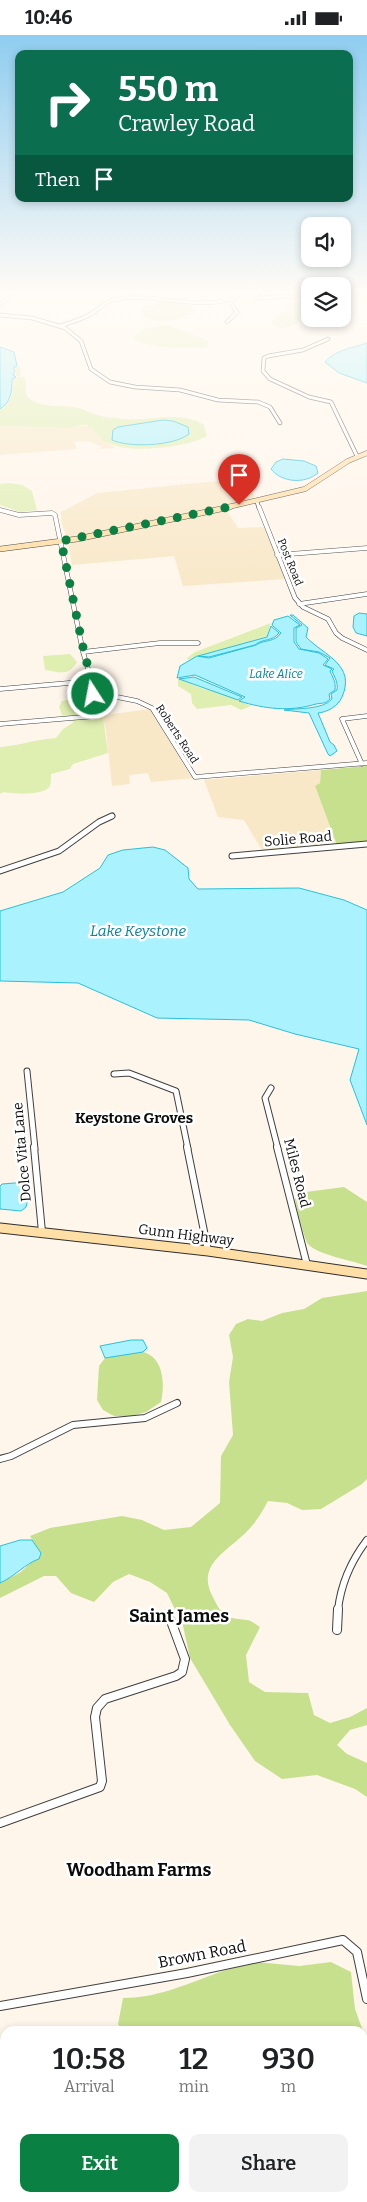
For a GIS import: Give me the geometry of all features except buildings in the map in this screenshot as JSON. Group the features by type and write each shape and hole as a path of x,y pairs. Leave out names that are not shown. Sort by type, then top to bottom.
{"street":[{"path":"166,390 188,392 216,400 246,400 260,403 270,407 280,423"},
{"path":"296,390 308,397 331,402 357,456"},
{"path":"0,549 61,541 295,493 312,487 345,462 367,453"},
{"name":"Post Road","path":"256,502 299,604 305,609 328,618 335,632 342,639 367,650"},
{"path":"0,511 19,515 52,513 55,515 84,652 94,689 96,716 0,724"},
{"path":"277,555 367,548"},
{"path":"299,604 367,594"},
{"path":"84,652 160,643 198,643"},
{"path":"0,689 92,681"},
{"name":"Roberts Road","path":"94,689 112,696 137,701 152,708 195,777 365,763"},
{"path":"365,763 342,719 367,717"},
{"path":"0,871 50,856 66,847 99,821 112,816"},
{"name":"Solie Road","path":"232,856 367,844"},
{"name":"Dolce Vita Lane","path":"27,1071 42,1232"},
{"path":"114,1074 128,1073 176,1091 208,1251"},
{"name":"Miles Road","path":"270,1088 265,1099 307,1265"},
{"name":"Gunn Highway","path":"0,1228 208,1251 367,1274"},
{"path":"0,1459 11,1456 73,1425 146,1418 177,1403"},
{"path":"337,1630 338,1602 344,1577 354,1555 367,1540"},
{"path":"0,1823 100,1787 102,1781 95,1717 97,1708 105,1699 176,1676 182,1672 185,1659 171,1621"},
{"name":"Brown Road","path":"0,2006 187,1973 343,1940 357,1953 367,1999"}],"shaded area":[{"path":"79,425 92,427 107,443 116,448 97,449 103,447 87,441 74,442 77,449 0,455 0,426 56,428"},
{"path":"248,478 256,501 68,539 62,525 61,512 97,493"},
{"path":"226,509 238,528 265,527 285,579 183,586 174,556 72,565 68,541"},
{"path":"150,709 190,775 195,778 151,782 148,773 129,775 130,784 112,786 106,730 103,718 98,716"},
{"path":"321,770 320,783 315,786 337,845 263,852 244,820 218,817 204,780"}],"green space":[{"path":"13,390 26,390 27,396 38,403 68,406 106,417 135,419 185,418 204,425 207,436 186,444 143,449 108,443 92,428 84,425 68,428 0,426 0,410 10,401","holes":["163,420 173,421 171,441 127,444 118,427"]},
{"path":"0,484 22,485 32,491 37,510 20,512 0,505"},
{"path":"271,623 267,636 214,653 196,656 188,660 187,658 195,652"},
{"path":"70,654 77,662 67,672 45,670 43,656"},
{"path":"178,679 204,689 220,692 251,706 241,710 231,705 197,709 192,703 191,694 178,686"},
{"path":"73,699 89,705 94,715 66,717 62,715 59,707 62,701"},
{"path":"103,717 108,753 73,764 70,769 51,774 50,786 42,791 21,794 3,792 0,794 0,747 56,738 63,729 74,722 70,719"},
{"path":"367,766 367,842 337,845 315,786 320,783 321,770"},
{"path":"344,1187 367,1202 367,1266 312,1248 306,1241 302,1229 295,1199 306,1192"},
{"path":"367,1291 367,1479 321,1509 302,1510 287,1503 268,1501 249,1529 213,1563 208,1579 209,1588 217,1605 225,1615 230,1618 250,1621 260,1627 246,1655 249,1682 265,1692 308,1693 314,1715 330,1723 350,1717 367,1708 367,1725 350,1730 337,1745 347,1754 367,1763 367,1797 355,1789 317,1775 282,1779 255,1761 230,1725 190,1658 183,1626 167,1593 150,1582 129,1574 113,1582 94,1602 71,1593 56,1576 44,1576 0,1598 0,1583 21,1572 40,1553 30,1536 50,1528 122,1516 142,1520 164,1530 191,1527 220,1503 221,1456 233,1435 229,1382 233,1357 229,1335 236,1324 248,1319 262,1321 282,1313 304,1309 322,1298"},
{"path":"143,1352 150,1355 159,1366 163,1380 161,1402 146,1412 131,1416 114,1416 103,1410 97,1400 99,1366 105,1358"},
{"path":"256,1962 299,1966 331,1962 351,1972 355,2009 361,2026 119,2026 118,2024 123,1998 157,1994 223,1971"}],"water":[{"path":"0,390 11,390 7,403 0,409"},
{"path":"163,420 173,421 188,427 189,434 173,441 151,445 120,443 112,440 113,430 118,427"},
{"path":"283,459 304,461 316,466 318,473 313,477 300,480 281,477 271,469 276,462"},
{"path":"359,613 367,614 367,636 356,633 353,627 354,616"},
{"path":"290,615 293,615 308,628 306,637 336,662 342,669 345,677 345,686 338,703 332,708 318,713 330,742 337,751 330,756 309,713 284,710 323,705 332,699 331,694 337,690 336,680 332,671 334,669 325,665 330,658 319,652 301,649 296,642 296,628 302,625"},
{"name":"Lake Alice","path":"288,616 300,625 294,628 294,642 299,649 319,653 328,659 323,665 332,669 330,671 334,680 335,690 329,694 330,699 327,702 297,708 268,708 239,701 245,697 195,675 177,678 180,666 197,656 209,658 272,640 281,633 272,625 274,620"},
{"path":"271,626 279,633 273,638 261,641 255,645 209,657 198,656 267,637"},
{"path":"194,677 242,697 238,700 179,679"},
{"name":"Lake Keystone","path":"153,847 165,850 188,868 189,879 198,889 299,888 344,900 367,910 367,1125 350,1080 359,1049 295,1034 249,1020 157,1018 78,983 0,981 0,911 63,892 100,868 108,855 123,850"},
{"path":"27,1182 31,1186 26,1207 21,1211 0,1209 0,1186 2,1184"},
{"path":"131,1340 143,1340 147,1348 143,1352 105,1358 100,1346"},
{"path":"20,1540 32,1540 41,1553 39,1559 0,1583 0,1546"}],"district":[{"name":"Keystone Groves","path":"134,1118"},
{"name":"Saint James","path":"179,1616"},
{"name":"Woodham Farms","path":"139,1870"}],"route":[{"path":"93,694 94,689 84,652 61,541 239,505"}]}
